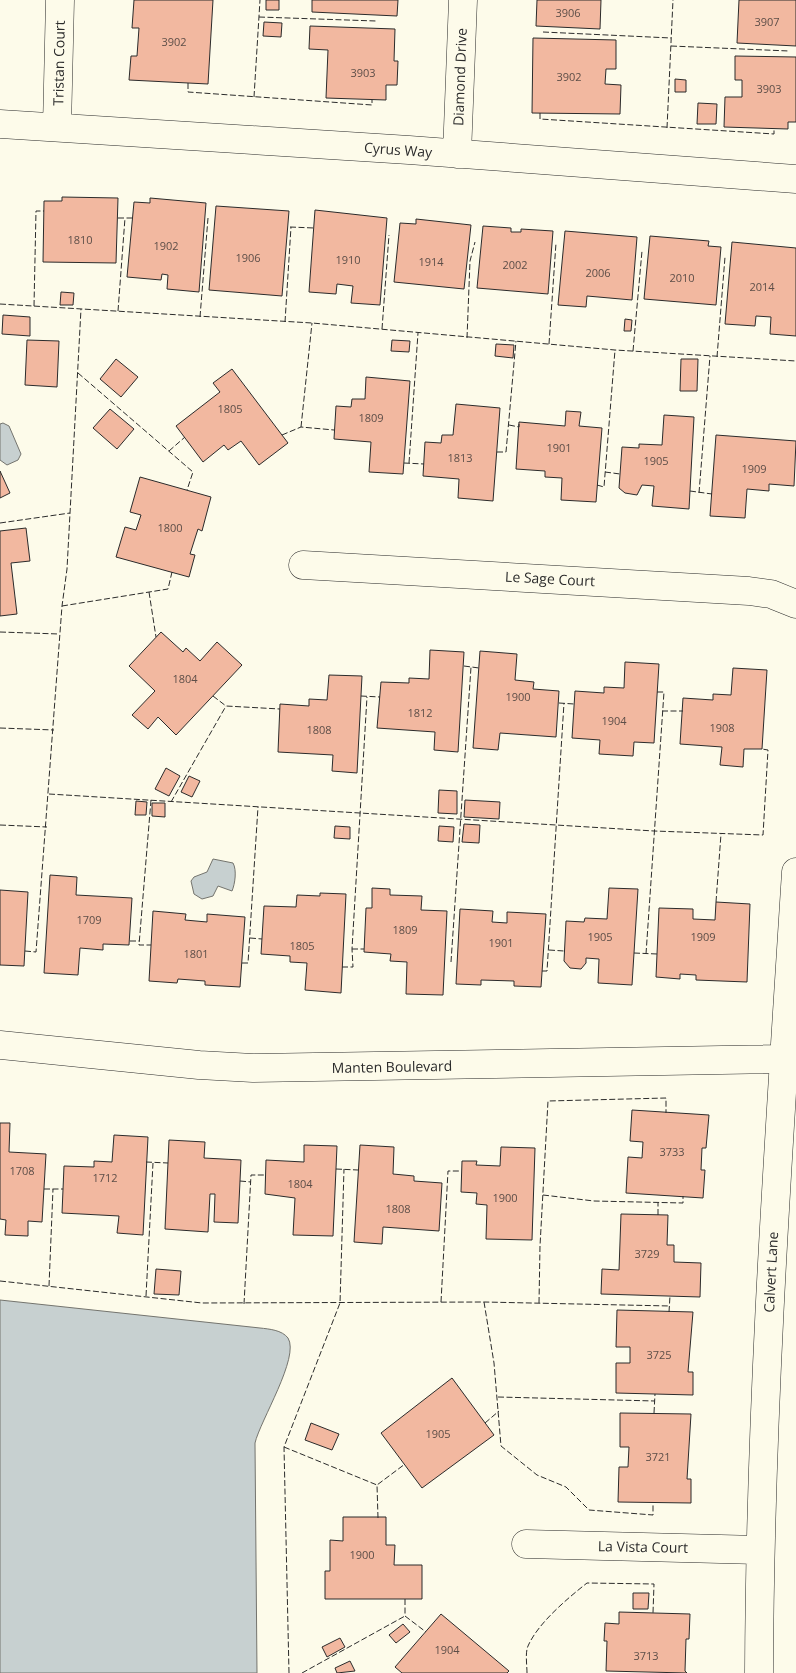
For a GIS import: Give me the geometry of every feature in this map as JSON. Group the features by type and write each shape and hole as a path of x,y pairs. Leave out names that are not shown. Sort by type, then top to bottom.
{"street":[{"name":"Tristan Court","path":"57,127 60,0"},
{"name":"Diamond Drive","path":"457,154 463,0"},
{"name":"Cyrus Way","path":"0,124 457,154 796,179"},
{"name":"Le Sage Court","path":"303,565 749,591 771,594 796,604"},
{"name":"Calvert Lane","path":"759,1673 759,1550 768,1327 796,872"},
{"name":"Manten Boulevard","path":"0,1045 253,1068 784,1059"},
{"name":"La Vista Court","path":"526,1544 759,1550"}],"shaded area":[{"path":"3,423 9,426 21,454 18,460 7,465 0,460 0,424"},
{"path":"213,859 233,863 235,881 232,891 218,886 213,896 202,899 194,894 191,881 194,877 207,872"},
{"path":"0,1300 267,1329 279,1332 288,1338 290,1347 289,1359 255,1443 257,1673 0,1673"}],"building":[{"path":"134,0 213,0 208,84 129,80 131,56 137,56 139,28 132,28"},
{"path":"266,0 279,0 279,10 266,10"},
{"path":"312,0 398,0 397,16 312,12"},
{"path":"537,0 601,0 600,29 536,26"},
{"path":"739,0 796,0 796,46 737,43"},
{"path":"264,22 282,23 281,37 263,36"},
{"path":"310,26 395,29 394,61 398,61 397,85 386,85 386,100 326,98 328,50 309,49"},
{"path":"533,38 616,40 616,69 606,69 605,84 621,85 620,114 532,113"},
{"path":"735,56 796,57 796,122 788,122 788,129 724,127 725,97 742,97 742,80 735,80"},
{"path":"675,79 686,80 686,92 675,92"},
{"path":"698,103 717,104 716,124 697,124"},
{"path":"62,197 118,198 116,263 43,262 44,201 62,201"},
{"path":"150,198 206,203 199,292 167,289 168,275 162,274 161,280 127,277 134,202 150,203"},
{"path":"216,206 289,211 282,296 209,290"},
{"path":"315,210 387,218 380,305 351,303 353,286 337,284 336,294 309,292"},
{"path":"416,219 471,225 464,289 394,282 400,223 416,224"},
{"path":"483,226 511,228 511,232 521,232 521,229 553,231 548,294 477,288"},
{"path":"565,231 637,237 632,300 587,296 586,307 558,305"},
{"path":"650,236 709,241 708,246 721,247 716,305 644,299"},
{"path":"732,242 796,248 796,336 770,334 771,317 756,316 755,326 725,324"},
{"path":"61,292 74,293 73,305 60,305"},
{"path":"3,315 30,317 30,336 2,334"},
{"path":"625,319 632,320 631,331 624,331"},
{"path":"27,340 59,341 57,387 25,385"},
{"path":"392,340 410,341 409,352 391,351"},
{"path":"496,344 514,345 513,358 495,356"},
{"path":"116,359 138,377 121,397 100,379"},
{"path":"681,359 698,359 697,391 680,391"},
{"path":"232,369 288,443 259,465 241,441 228,450 224,445 203,462 176,426 220,392 213,383"},
{"path":"366,377 410,381 403,474 369,472 371,442 334,439 336,406 351,407 352,399 365,399"},
{"path":"456,404 500,408 493,501 458,498 459,479 423,476 425,442 441,443 442,435 453,435"},
{"path":"110,409 134,429 117,449 93,428"},
{"path":"566,411 581,412 579,426 602,428 596,502 561,500 562,478 545,477 545,471 516,469 519,422 565,426"},
{"path":"664,415 694,417 689,509 652,506 654,486 642,485 637,495 625,493 619,488 622,447 639,448 639,444 662,445"},
{"path":"716,435 796,441 794,486 769,484 769,491 747,489 745,518 710,516"},
{"path":"0,471 10,493 0,498"},
{"path":"140,477 211,497 202,531 198,529 190,554 195,555 189,577 116,557 125,527 136,530 141,515 130,512"},
{"path":"26,528 30,561 11,563 17,614 0,616 0,531"},
{"path":"161,632 183,652 186,648 200,661 217,642 242,665 176,735 158,717 148,729 132,715 155,691 129,666"},
{"path":"430,650 464,652 458,752 434,750 435,732 377,728 381,682 409,683 409,678 429,679"},
{"path":"480,651 517,654 515,680 534,682 533,689 559,691 556,737 500,733 498,750 473,748"},
{"path":"625,662 659,664 654,743 634,742 633,756 599,754 600,740 572,738 575,691 604,693 604,687 624,688"},
{"path":"733,668 767,670 762,749 744,749 743,767 720,765 722,747 680,744 683,698 713,700 713,694 731,695"},
{"path":"329,675 362,676 357,773 332,771 333,755 278,752 280,704 309,706 309,699 327,700"},
{"path":"166,768 180,776 169,796 155,789"},
{"path":"189,776 200,781 192,797 181,792"},
{"path":"439,790 457,791 457,814 438,813"},
{"path":"465,800 500,802 499,819 464,817"},
{"path":"136,801 147,802 146,815 135,815"},
{"path":"152,803 165,803 165,817 152,816"},
{"path":"464,824 480,825 479,843 462,842"},
{"path":"335,826 350,827 350,839 334,838"},
{"path":"439,826 454,827 453,842 438,841"},
{"path":"50,875 77,877 76,895 132,898 129,945 103,944 103,950 80,948 78,975 44,973"},
{"path":"372,888 390,889 390,895 422,896 421,910 447,911 443,995 406,994 407,962 390,961 391,954 364,952 366,908 372,908"},
{"path":"609,888 638,889 632,985 598,983 599,959 586,958 586,963 581,969 570,968 564,961 566,921 584,922 585,918 607,919"},
{"path":"0,890 28,892 24,966 0,965"},
{"path":"320,893 346,894 341,993 305,990 307,963 290,962 290,956 261,954 264,906 296,907 297,895 320,896"},
{"path":"716,902 750,904 747,982 696,980 696,975 680,974 680,979 656,977 659,908 693,909 693,919 715,920"},
{"path":"460,909 493,911 492,922 507,923 507,912 546,914 541,987 514,986 514,981 481,980 481,985 456,984"},
{"path":"153,911 186,914 185,920 207,922 207,914 245,917 240,987 205,985 205,981 178,979 177,983 149,981"},
{"path":"632,1110 709,1115 706,1148 702,1148 701,1170 705,1170 703,1198 626,1193 628,1157 642,1158 643,1142 630,1141"},
{"path":"0,1123 10,1123 9,1152 46,1154 42,1222 28,1221 28,1236 5,1235 6,1220 0,1219"},
{"path":"114,1135 148,1137 143,1235 117,1233 119,1216 62,1213 64,1166 94,1167 94,1161 112,1162"},
{"path":"169,1140 205,1142 204,1158 241,1160 238,1223 214,1222 215,1194 210,1194 208,1232 165,1229"},
{"path":"304,1145 337,1146 333,1236 293,1235 295,1198 265,1194 266,1160 304,1162"},
{"path":"360,1145 394,1147 393,1174 414,1176 414,1181 442,1183 439,1231 383,1227 382,1244 354,1242"},
{"path":"501,1147 535,1148 532,1240 486,1239 487,1205 476,1204 477,1193 461,1192 462,1161 477,1161 476,1165 500,1166"},
{"path":"621,1214 668,1215 667,1245 674,1245 674,1262 701,1263 700,1297 601,1294 602,1269 619,1270"},
{"path":"156,1269 181,1271 179,1295 154,1294"},
{"path":"617,1310 693,1312 688,1372 693,1372 693,1395 616,1393 616,1363 630,1363 630,1347 616,1347"},
{"path":"452,1378 494,1435 422,1488 381,1433"},
{"path":"620,1413 691,1414 687,1479 691,1479 691,1503 618,1502 619,1467 628,1467 629,1447 620,1447"},
{"path":"311,1423 339,1434 332,1450 305,1440"},
{"path":"343,1517 386,1517 386,1545 395,1545 394,1565 422,1565 422,1599 325,1599 325,1571 330,1571 330,1540 343,1541"},
{"path":"633,1593 649,1593 648,1609 633,1609"},
{"path":"619,1612 690,1614 689,1639 686,1639 685,1671 687,1673 606,1671 607,1641 604,1641 605,1623 619,1624"},
{"path":"441,1614 509,1671 507,1673 402,1673 395,1667"},
{"path":"403,1624 410,1632 396,1643 389,1635"},
{"path":"340,1638 345,1647 327,1657 322,1647"},
{"path":"350,1661 355,1671 337,1673 335,1668"}],"fence":[{"path":"254,97 260,0"},
{"path":"667,128 673,0"},
{"path":"259,17 376,21"},
{"path":"543,32 671,38"},
{"path":"671,46 789,51"},
{"path":"188,83 188,92 372,105 372,100"},
{"path":"540,113 540,119 774,134 774,128"},
{"path":"34,306 36,211 44,211"},
{"path":"118,218 132,218"},
{"path":"118,311 125,218"},
{"path":"200,317 208,218"},
{"path":"290,227 314,228"},
{"path":"285,322 291,227"},
{"path":"382,329 389,235"},
{"path":"467,338 470,261 475,242"},
{"path":"549,344 556,243"},
{"path":"633,351 642,251"},
{"path":"717,357 725,257"},
{"path":"0,304 312,323 615,350 796,361"},
{"path":"25,951 36,952 62,606 67,569 81,309"},
{"path":"301,427 312,323"},
{"path":"409,463 418,333"},
{"path":"497,452 506,452 516,341"},
{"path":"597,485 604,487 615,350"},
{"path":"699,493 710,356"},
{"path":"78,373 193,472 187,490"},
{"path":"509,425 519,427 519,424"},
{"path":"282,435 301,427 334,430"},
{"path":"169,451 185,437"},
{"path":"404,463 424,464"},
{"path":"605,472 620,474"},
{"path":"690,491 712,494"},
{"path":"0,523 70,513"},
{"path":"62,606 168,589 172,572"},
{"path":"149,592 156,637"},
{"path":"0,632 59,634"},
{"path":"464,666 479,668"},
{"path":"451,962 471,667"},
{"path":"646,954 664,692 657,692"},
{"path":"213,696 226,706 280,709"},
{"path":"361,696 380,697"},
{"path":"342,967 353,967 352,949 367,697"},
{"path":"559,703 574,704"},
{"path":"542,971 547,971 564,703"},
{"path":"171,802 226,706"},
{"path":"662,711 683,711"},
{"path":"0,728 54,730"},
{"path":"49,794 654,831 763,835 768,750 762,749"},
{"path":"151,800 139,945 151,945"},
{"path":"242,963 248,963 258,807"},
{"path":"0,825 47,827"},
{"path":"716,902 721,834"},
{"path":"250,938 262,939"},
{"path":"130,941 140,941"},
{"path":"352,949 364,949"},
{"path":"549,950 564,951"},
{"path":"634,953 657,954"},
{"path":"539,1303 540,1246 548,1101 666,1098 666,1113"},
{"path":"146,1162 168,1163"},
{"path":"146,1296 153,1163"},
{"path":"336,1169 358,1170"},
{"path":"289,1673 284,1447 340,1303 344,1169"},
{"path":"441,1302 448,1171 461,1171"},
{"path":"244,1304 251,1175 266,1175"},
{"path":"240,1181 251,1182"},
{"path":"44,1189 63,1189"},
{"path":"49,1286 53,1189"},
{"path":"543,1195 594,1201 683,1203 683,1196"},
{"path":"658,1203 658,1215"},
{"path":"0,1281 202,1303 484,1302 670,1306"},
{"path":"669,1312 670,1296"},
{"path":"484,1302 494,1363 501,1446 537,1475 566,1487 589,1510 653,1515 653,1503"},
{"path":"654,1413 655,1394"},
{"path":"498,1397 655,1401"},
{"path":"485,1423 499,1411"},
{"path":"284,1447 377,1485"},
{"path":"378,1518 377,1485 405,1464"},
{"path":"527,1673 527,1652 533,1637 554,1612 587,1583 654,1584 653,1613"},
{"path":"405,1599 405,1616 426,1632"},
{"path":"302,1673 405,1616"}]}
